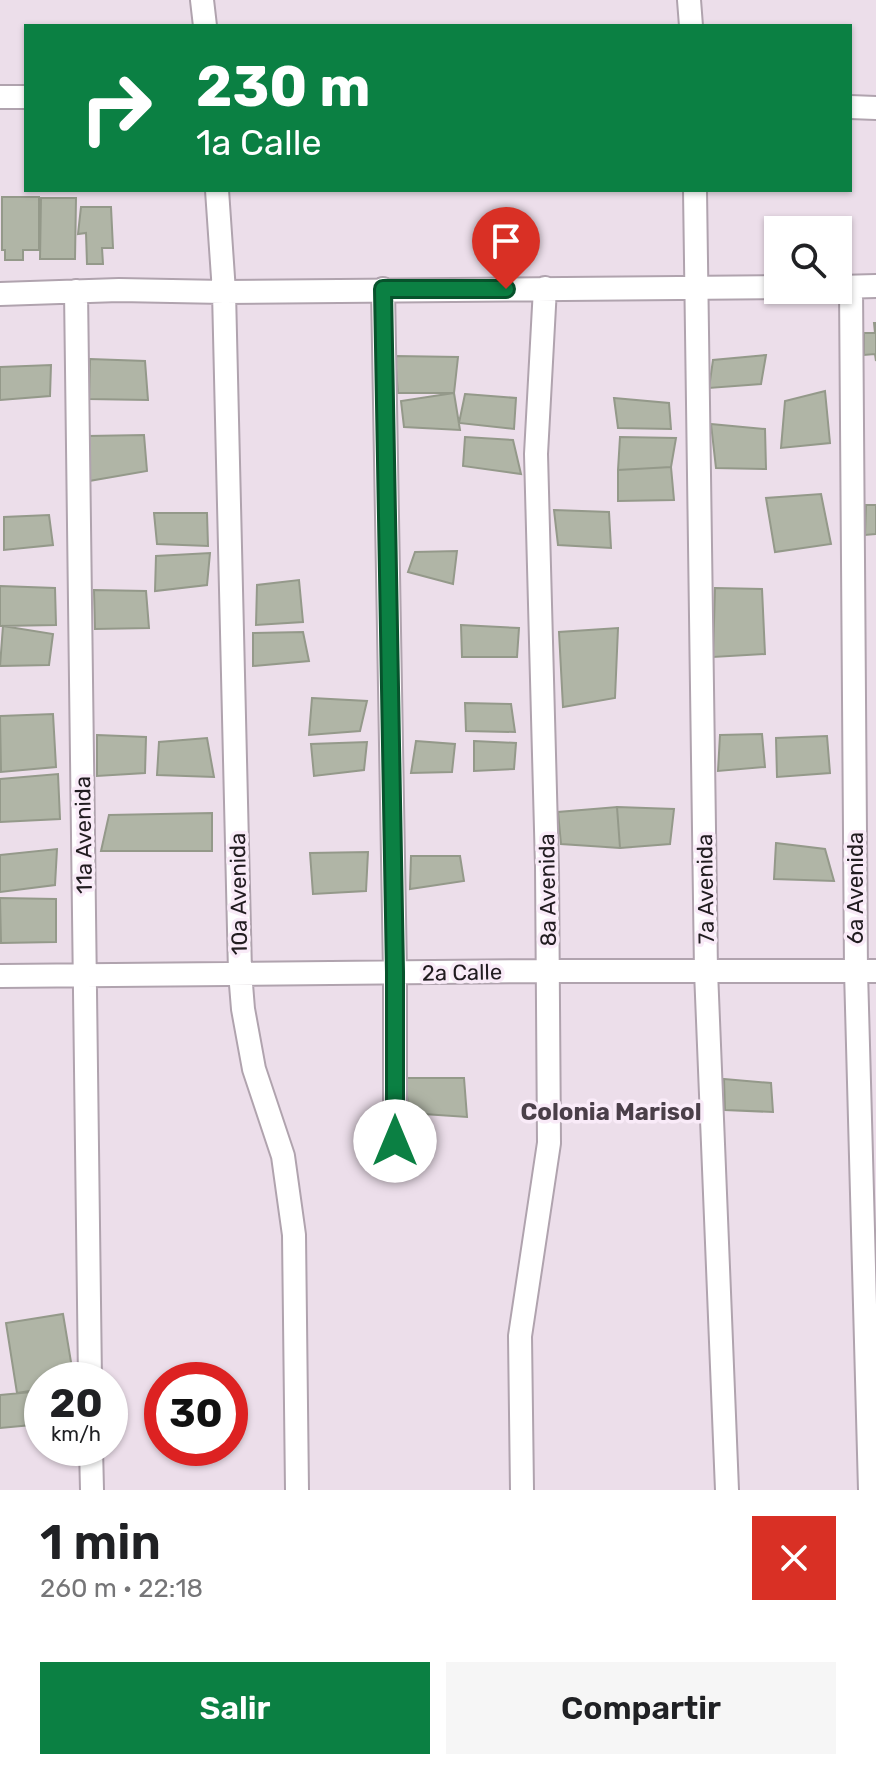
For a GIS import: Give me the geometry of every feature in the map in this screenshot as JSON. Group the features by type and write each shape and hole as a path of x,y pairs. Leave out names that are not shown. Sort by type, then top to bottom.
{"street":[{"path":"202,0 205,24"},
{"path":"689,0 691,24"},
{"path":"0,97 24,97"},
{"path":"852,107 876,108"},
{"name":"10a Avenida","path":"217,192 224,292 240,972 254,1069 283,1156 294,1235 297,1490"},
{"name":"7a Avenida","path":"695,192 706,971 727,1490"},
{"path":"852,287 876,286"},
{"path":"0,294 764,287"},
{"name":"8a Avenida","path":"522,1490 520,1336 549,1143 536,454 545,288"},
{"path":"383,289 395,1141"},
{"name":"11a Avenida","path":"76,291 90,1362"},
{"name":"6a Avenida","path":"846,304 866,971 870,1490"},
{"name":"2a Calle","path":"0,976 240,972 866,971"},
{"path":"91,1466 92,1490"}],"building":[{"path":"2,197 39,197 39,250 23,250 23,260 5,260 5,250 2,250"},
{"path":"41,198 76,198 75,259 40,259"},
{"path":"81,207 111,207 113,248 102,248 103,264 87,264 86,233 78,234"},
{"path":"876,323 876,361 875,354 864,355 864,333 875,333"},
{"path":"766,355 761,384 709,388 713,360"},
{"path":"395,356 458,357 454,393 398,393"},
{"path":"90,359 145,361 148,400 89,399"},
{"path":"51,365 50,396 0,400 0,367"},
{"path":"825,391 830,443 781,448 785,401"},
{"path":"454,393 460,430 404,427 401,401"},
{"path":"465,394 516,398 514,429 459,423"},
{"path":"614,398 669,403 671,429 618,428"},
{"path":"711,424 765,429 766,469 716,468"},
{"path":"144,435 147,471 89,481 88,436"},
{"path":"465,437 513,440 521,474 463,466"},
{"path":"620,437 676,438 671,467 618,470"},
{"path":"671,467 674,500 618,501 618,470"},
{"path":"821,494 831,544 775,552 766,498"},
{"path":"866,505 876,505 876,534 865,535"},
{"path":"554,510 609,512 611,548 558,545"},
{"path":"154,513 207,513 208,546 157,544"},
{"path":"49,515 53,545 4,550 4,517"},
{"path":"457,551 453,584 408,572 415,552"},
{"path":"210,553 207,585 155,591 156,556"},
{"path":"299,580 303,622 256,625 257,585"},
{"path":"0,586 55,588 56,625 0,626"},
{"path":"715,588 762,589 765,654 713,657"},
{"path":"94,590 146,591 149,628 95,629"},
{"path":"461,625 519,628 517,657 462,657"},
{"path":"3,626 53,634 49,665 0,666"},
{"path":"618,628 615,698 563,707 559,632"},
{"path":"303,632 309,661 253,666 253,633"},
{"path":"312,698 367,701 360,731 309,735"},
{"path":"465,703 511,704 515,732 466,731"},
{"path":"53,714 56,767 1,772 0,716"},
{"path":"762,734 765,767 718,771 720,735"},
{"path":"97,735 146,737 145,773 97,776"},
{"path":"827,736 830,773 777,777 776,738"},
{"path":"207,738 214,777 157,775 159,742"},
{"path":"416,741 455,744 452,772 411,773"},
{"path":"474,741 516,743 514,769 474,771"},
{"path":"367,742 364,770 314,776 311,744"},
{"path":"58,774 60,819 0,822 0,779"},
{"path":"617,807 674,809 670,844 620,848"},
{"path":"617,807 620,848 561,844 558,812"},
{"path":"212,813 212,851 101,851 109,815"},
{"path":"776,843 825,849 834,881 774,879"},
{"path":"57,849 55,885 0,892 0,855"},
{"path":"368,852 366,891 313,894 310,853"},
{"path":"411,856 460,856 464,881 410,889"},
{"path":"0,898 56,899 56,942 1,943"},
{"path":"405,1078 464,1078 467,1117 409,1113"},
{"path":"724,1079 771,1083 773,1112 725,1110"},
{"path":"63,1314 71,1362 24,1362 24,1392 17,1393 6,1323"},
{"path":"24,1393 24,1426 0,1428 0,1395"}],"district":[{"name":"Colonia Marisol","path":"611,1112"}],"route":[{"path":"395,1141 383,289 506,289"}]}
